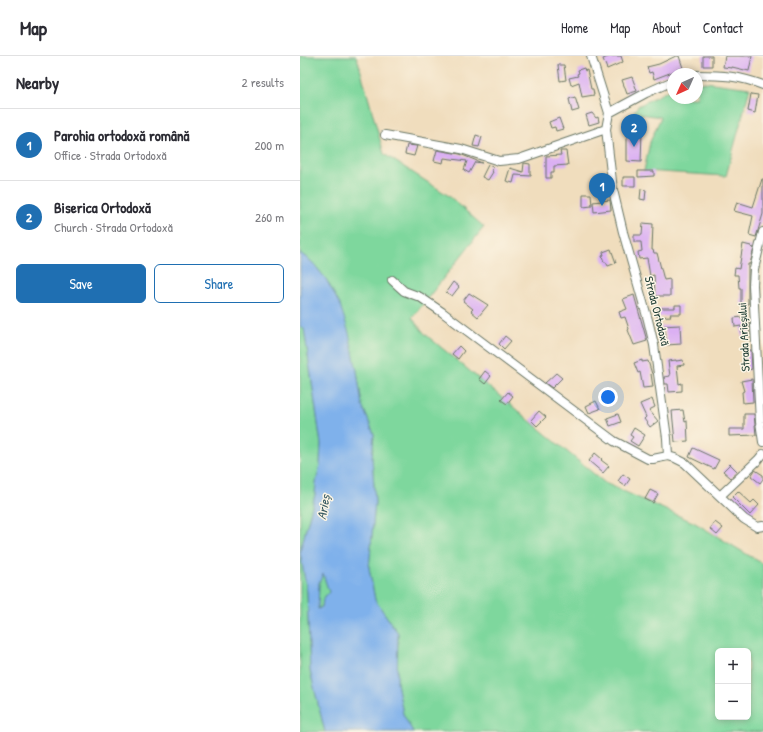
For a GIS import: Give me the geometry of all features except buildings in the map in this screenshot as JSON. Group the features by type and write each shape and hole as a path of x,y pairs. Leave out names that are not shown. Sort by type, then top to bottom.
{"street":[{"name":"Strada Ortodoxă","path":"591,56 609,113 606,129 613,190 654,345 667,438 668,456"},
{"path":"703,75 721,75 746,78 763,85"},
{"path":"609,113 667,84"},
{"path":"386,135 461,149 499,161 509,161 520,159 606,129"},
{"name":"Strada Arieșului","path":"763,232 754,270 753,285 760,422 763,442"},
{"path":"392,280 404,291 420,297 442,312 614,441 648,459 668,456 685,463 744,520 757,527 763,526"},
{"path":"720,496 763,454"}],"green space":[{"path":"300,56 356,56 384,154 449,196 484,227 412,318 425,334 605,483 695,523 763,564 763,732 413,732 403,714 397,683 398,633 375,600 369,568 375,502 372,458 374,434 362,405 357,371 340,305 326,279 312,262 300,253"},
{"path":"703,82 750,88 726,176 644,171 650,142 661,117 633,113 638,106 667,91 667,104 703,104"},
{"path":"300,327 304,327 321,444 320,465 315,495 300,552"},
{"path":"300,552 307,592 310,671 325,732 300,732"},
{"path":"323,574 329,592 323,599 322,607 318,609 319,583"}],"water":[{"name":"Arieș","path":"300,253 312,262 326,279 340,305 349,333 362,405 374,434 372,458 375,502 369,568 375,600 398,633 397,683 403,714 413,732 325,732 310,671 307,592 300,552 315,495 320,465 321,444 304,328 300,327","holes":["323,574 329,592 323,599 322,607 318,609 319,583"]}],"place":[{"name":"Biserica Ortodoxă","path":"634,147"},
{"name":"Parohia ortodoxă română","path":"602,206"}]}
